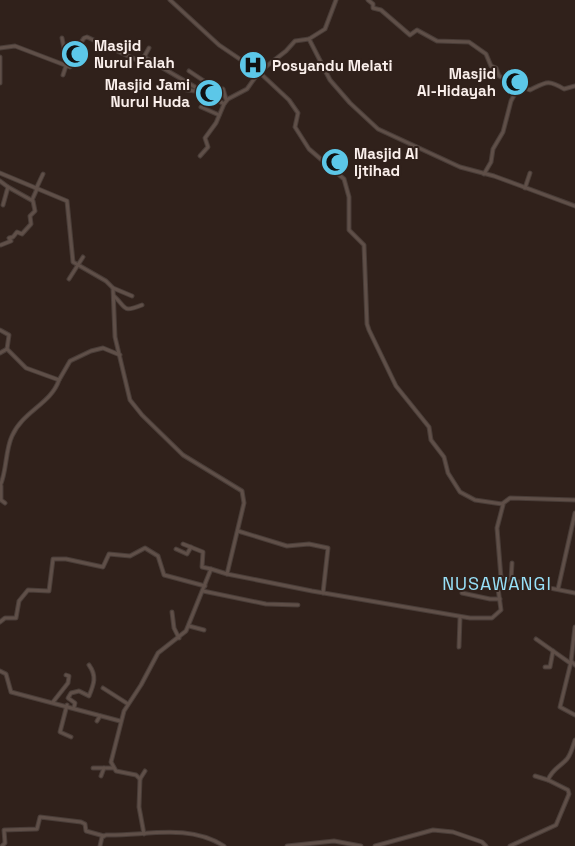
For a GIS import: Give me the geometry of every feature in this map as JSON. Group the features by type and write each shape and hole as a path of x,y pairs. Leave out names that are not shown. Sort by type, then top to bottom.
{"street":[{"path":"170,0 219,45 259,72 296,110 298,115 295,127 309,149 344,179 348,197 349,230 364,246 367,324 395,384 428,425 431,440 444,457 448,473 461,494 475,500 503,504"},
{"path":"225,102 247,89 259,72 297,40 309,40 325,29 336,0"},
{"path":"369,0 373,4 373,8 381,10 410,34 418,30 437,41 470,42 486,54 491,67 496,68 499,76 518,86 530,90 542,83 549,82 564,89 575,86"},
{"path":"0,48 15,46 66,66 73,64 78,47 86,37 139,62 148,48"},
{"path":"62,38 66,66 63,75"},
{"path":"309,40 330,80 372,125 460,166 575,206"},
{"path":"144,56 225,102"},
{"path":"0,58 0,83"},
{"path":"181,89 194,92 204,80 189,71"},
{"path":"484,174 491,162 493,149 503,132 511,101 518,86"},
{"path":"200,156 208,147 205,139 216,123 225,102 223,89"},
{"path":"201,107 219,115"},
{"path":"0,173 69,203 73,260 78,266 106,281 113,288 132,296"},
{"path":"524,188 530,173"},
{"path":"1,245 11,241 9,238 13,237 16,232 22,234 30,226 30,216 35,211 32,200 43,174"},
{"path":"0,180 8,187 32,200"},
{"path":"3,205 8,187"},
{"path":"69,279 83,257"},
{"path":"113,288 114,331 128,394 142,415 183,455 242,491 244,503 227,574"},
{"path":"114,296 126,309 131,310 142,305"},
{"path":"0,330 10,336 7,350"},
{"path":"5,503 1,500 0,485 11,437 33,408 51,396 70,361 91,351 105,348 120,355"},
{"path":"7,350 26,368 59,380"},
{"path":"0,352 7,350"},
{"path":"183,544 203,552 202,567 227,574 460,618 492,618 501,610 497,581 501,578 497,528 503,504 508,498 517,497 575,500"},
{"path":"558,590 575,513"},
{"path":"238,531 287,546 296,546 304,543 328,548 323,593"},
{"path":"176,550 187,554 191,547"},
{"path":"0,622 4,618 16,619 19,601 28,590 49,591 53,559 65,559 103,568 109,554 130,556 145,548 158,556 163,575 205,586"},
{"path":"511,580 512,563"},
{"path":"113,768 112,757 120,720 158,653 179,638 188,626 211,569"},
{"path":"501,578 575,593"},
{"path":"203,591 266,604 298,605"},
{"path":"462,593 488,599 500,599"},
{"path":"172,612 174,628 179,638"},
{"path":"459,647 460,618"},
{"path":"188,626 204,630"},
{"path":"575,627 571,662 560,707 575,714"},
{"path":"536,640 575,665"},
{"path":"545,667 550,667 553,651"},
{"path":"74,707 75,703 68,698 71,693 79,691 89,696 94,687 94,674 89,665"},
{"path":"0,671 6,674 11,692 86,709 100,716 120,720"},
{"path":"53,702 68,682 69,676 66,675"},
{"path":"103,688 128,704"},
{"path":"67,705 60,732 71,737"},
{"path":"96,721 100,716"},
{"path":"548,780 556,766 569,755 575,740"},
{"path":"93,768 113,768 118,772 137,776 140,779"},
{"path":"101,776 104,768"},
{"path":"144,834 139,807 140,779 145,771"},
{"path":"510,846 556,826 569,794 568,790 535,776"},
{"path":"2,846 5,843 4,830 37,829 40,817 79,822 84,824 86,831 104,836 198,834 209,837 224,846"},
{"path":"375,846 433,830 453,832 482,842 486,846"},
{"path":"100,846 104,836"},
{"path":"287,846 334,841 361,846"}],"place":[{"name":"Masjid Nurul Falah","path":"75,54"},
{"name":"Posyandu Melati","path":"253,65"},
{"name":"Masjid Al-Hidayah","path":"515,82"},
{"name":"Masjid Jami Nurul Huda","path":"209,93"},
{"name":"Masjid Al Ijtihad","path":"335,162"}],"district":[{"name":"NUSAWANGI","path":"497,583"}]}
